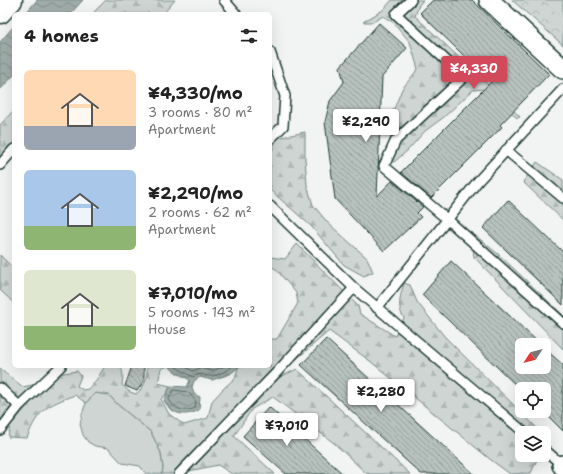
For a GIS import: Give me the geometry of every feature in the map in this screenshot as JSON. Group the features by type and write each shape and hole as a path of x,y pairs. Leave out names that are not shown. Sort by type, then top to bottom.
{"main road":[{"path":"0,12 11,0"}],"street":[{"path":"489,0 563,69"}],"lane":[{"path":"224,0 234,12"},
{"path":"411,0 396,14 464,77 396,140 384,166 448,220 563,323"},
{"path":"272,58 285,96 282,126 272,137"},
{"path":"377,308 478,181 563,89"},
{"path":"506,150 563,198"},
{"path":"0,165 12,151"},
{"path":"272,208 354,288 517,426"},
{"path":"179,474 354,288"},
{"path":"0,430 19,406 59,368"},
{"path":"0,388 19,406"},
{"path":"551,456 561,467"}],"green space":[{"path":"106,0 175,0 165,12 94,12"},
{"path":"392,0 423,0 419,5 415,16 501,97 520,117 517,118 485,89 473,90 444,117 425,131 407,151 394,162 383,159 393,132 392,114 402,89 418,69 410,42 394,23 383,16 373,22 363,22 383,10"},
{"path":"512,0 563,0 563,45"},
{"path":"12,112 12,148 0,161 0,125"},
{"path":"305,132 307,185 313,205 328,223 367,258 373,272 364,276 344,265 311,226 272,192 272,151 277,138"},
{"path":"537,162 563,180 563,220 523,182"},
{"path":"471,232 497,253 563,315 563,349 474,257"},
{"path":"297,244 358,306 360,314 395,336 404,318 400,305 404,283 410,285 417,302 445,337 515,406 515,418 527,418 535,426 515,426 515,462 536,462 531,473 510,474 370,361 329,331 270,382 297,369 410,474 367,474 334,443 273,397 252,409 234,436 275,474 232,474 218,465 174,474 162,474 163,468 161,453 151,432 117,404 109,395 95,393 86,403 75,395 50,406 35,421 27,438 8,437 10,426 31,402 24,397 6,411 0,422 0,369 23,387 37,384 57,374 77,371 81,376 77,386 83,390 88,389 104,368 121,368 123,373 122,385 130,392 136,394 145,382 147,368 163,368 161,369 158,383 170,386 168,392 161,399 169,414 184,425 208,418 212,401 235,378 238,368 272,368 272,339 277,339 298,303 296,293 276,269 272,267 272,257 285,259"},
{"path":"0,255 12,267 12,301 0,290"},
{"path":"95,393 109,395 117,404 151,432 161,453 163,468 162,474 146,474 140,466 122,463 108,448 95,446 88,442 83,435 80,424 86,403"}],"water":[{"path":"37,0 83,0 72,12 27,12"},
{"path":"12,28 12,77 0,90 0,42"},
{"path":"171,368 238,368 230,374 212,380 200,377 194,381 192,387 194,394 200,397 199,410 184,414 173,411 164,401 170,386 187,387 190,380"}],"building":[{"path":"433,0 472,0 549,74 500,125 502,127 431,198 401,172 491,82 420,13"},
{"path":"379,23 407,48 382,77 377,196 392,181 423,207 417,213 421,217 384,251 335,199 325,122 330,101 344,82 340,67"},
{"path":"508,200 563,252 563,305 483,228"},
{"path":"451,261 534,338 515,338 515,374 551,374 551,354 563,365 563,431 550,418 551,382 515,382 515,384 422,295"},
{"path":"326,339 474,474 421,474 301,365"},
{"path":"131,368 144,368 144,381 137,391 125,386"},
{"path":"269,407 343,474 286,474 243,436"}]}
